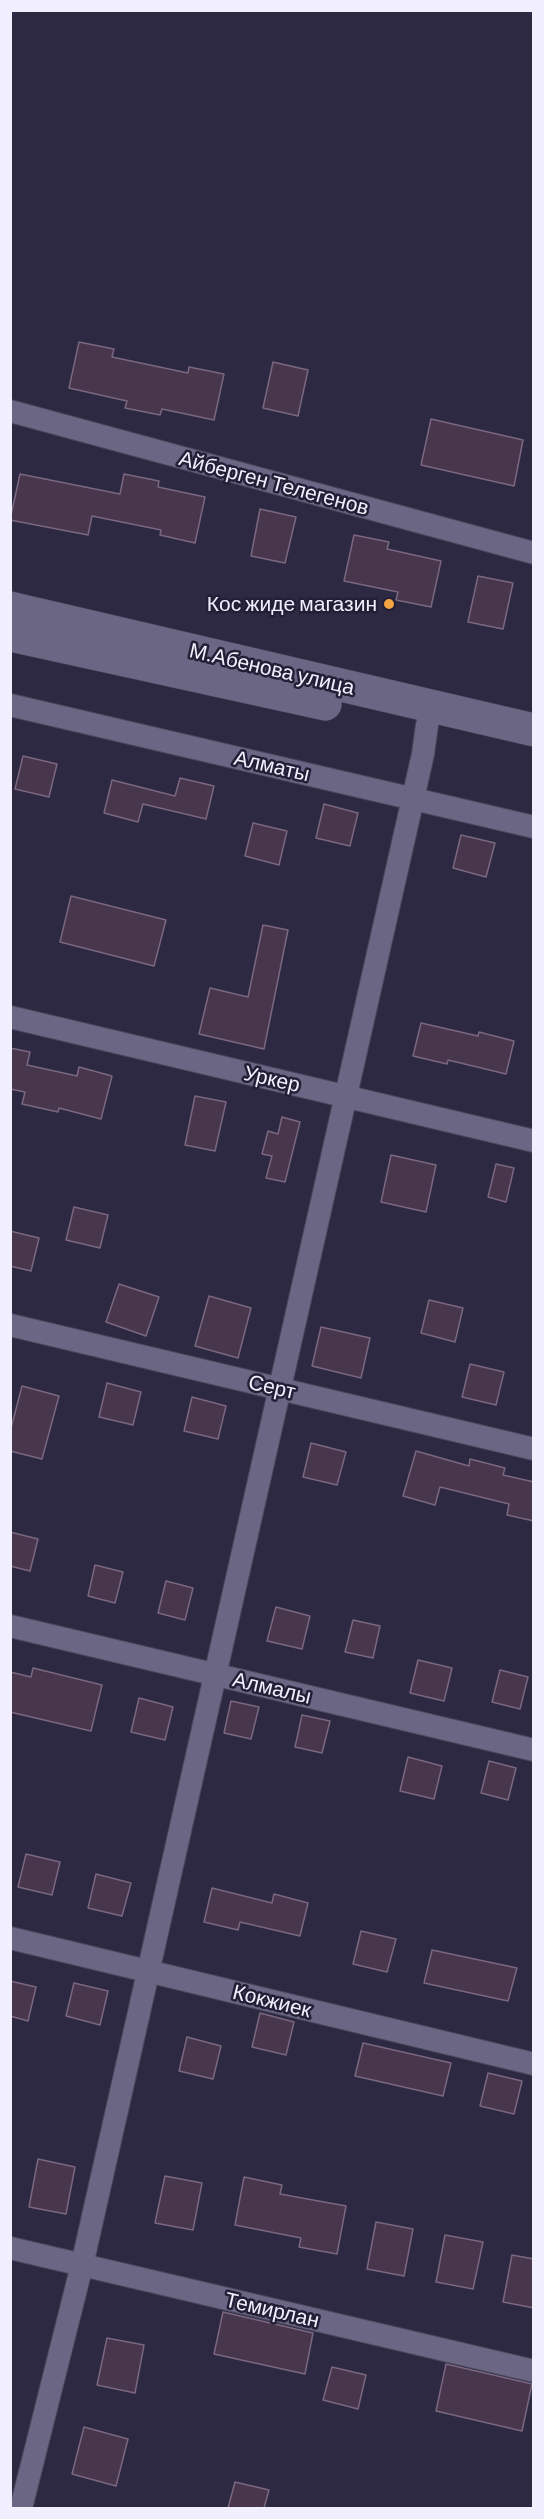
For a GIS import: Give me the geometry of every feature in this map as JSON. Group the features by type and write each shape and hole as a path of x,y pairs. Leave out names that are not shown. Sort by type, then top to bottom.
{"main road":[{"name":"М.Абенова улица","path":"10,608 534,730"},
{"name":"М.Абенова улица","path":"10,635 183,675 427,724 534,750"}],"street":[{"name":"Айберген Телегенов","path":"12,417 534,554"},
{"name":"Алматы","path":"10,705 534,827"},
{"path":"21,2508 82,2265 413,799 427,724"},
{"name":"Уркер","path":"10,1017 534,1141"},
{"name":"Серт","path":"10,1325 534,1449"},
{"name":"Алмалы","path":"10,1626 534,1750"},
{"name":"Кокжиек","path":"10,1938 534,2064"},
{"name":"Темирлан","path":"10,2248 534,2371"}],"building":[{"path":"79,342 114,349 112,357 188,373 189,367 224,374 214,420 162,409 160,415 125,408 127,401 69,388"},
{"path":"273,362 308,370 298,416 263,408"},
{"path":"431,419 523,440 514,486 421,465"},
{"path":"20,474 120,494 124,474 159,481 158,487 205,497 195,543 160,535 161,530 92,516 88,535 10,520"},
{"path":"260,509 296,517 285,563 251,556"},
{"path":"354,535 389,542 387,549 441,561 431,607 396,600 398,592 344,581"},
{"path":"478,576 513,583 503,629 468,622"},
{"path":"23,756 57,764 49,797 15,789"},
{"path":"180,778 214,786 206,819 143,804 138,822 104,813 112,780 175,796"},
{"path":"324,804 358,813 350,846 316,838"},
{"path":"253,823 287,831 279,865 245,856"},
{"path":"461,835 495,843 486,877 453,868"},
{"path":"71,896 166,920 154,966 60,942"},
{"path":"263,925 288,930 264,1049 199,1034 210,988 248,997"},
{"path":"421,1023 478,1036 479,1032 514,1041 506,1074 448,1060 447,1064 413,1056"},
{"path":"10,1048 30,1052 27,1065 77,1076 79,1067 112,1076 101,1119 59,1108 58,1112 22,1104 25,1092 10,1089"},
{"path":"195,1096 226,1102 215,1151 185,1145"},
{"path":"282,1117 300,1122 285,1182 266,1178 272,1156 262,1154 268,1131 278,1134"},
{"path":"391,1155 436,1165 426,1212 381,1202"},
{"path":"496,1164 514,1168 506,1202 488,1197"},
{"path":"74,1207 108,1215 100,1248 66,1240"},
{"path":"10,1231 39,1238 31,1271 10,1266"},
{"path":"119,1284 159,1297 146,1336 106,1322"},
{"path":"209,1296 251,1308 238,1358 195,1346"},
{"path":"429,1300 463,1308 455,1342 421,1333"},
{"path":"321,1327 370,1338 361,1378 312,1366"},
{"path":"470,1364 504,1372 496,1405 462,1397"},
{"path":"107,1383 141,1392 133,1425 99,1417"},
{"path":"22,1386 59,1396 42,1459 10,1451 10,1432"},
{"path":"192,1397 226,1406 218,1439 184,1431"},
{"path":"311,1443 346,1452 337,1485 303,1477"},
{"path":"416,1451 469,1466 470,1459 505,1468 503,1475 534,1482 534,1521 507,1515 509,1504 440,1487 435,1505 403,1496"},
{"path":"10,1532 38,1539 30,1571 10,1566"},
{"path":"95,1565 123,1572 115,1603 88,1596"},
{"path":"166,1581 193,1588 185,1620 158,1613"},
{"path":"276,1607 310,1616 302,1649 267,1641"},
{"path":"353,1620 380,1626 373,1658 345,1652"},
{"path":"418,1660 452,1668 444,1701 410,1693"},
{"path":"33,1668 102,1685 91,1731 10,1712 10,1672 31,1677"},
{"path":"500,1670 528,1677 520,1709 492,1702"},
{"path":"139,1698 173,1707 165,1740 131,1732"},
{"path":"231,1701 259,1707 251,1739 224,1733"},
{"path":"302,1715 330,1721 322,1753 295,1747"},
{"path":"408,1757 442,1766 434,1799 400,1791"},
{"path":"489,1761 516,1768 508,1800 481,1793"},
{"path":"26,1854 60,1862 52,1895 18,1887"},
{"path":"96,1874 131,1883 122,1916 88,1908"},
{"path":"212,1888 272,1903 274,1894 308,1903 300,1936 240,1922 238,1930 204,1922"},
{"path":"361,1931 396,1939 387,1972 353,1964"},
{"path":"432,1950 517,1968 508,2001 424,1983"},
{"path":"10,1981 36,1987 28,2021 10,2016"},
{"path":"74,1983 108,1991 100,2025 66,2016"},
{"path":"260,2013 294,2022 286,2055 252,2047"},
{"path":"187,2037 221,2046 213,2079 179,2071"},
{"path":"363,2043 451,2063 443,2096 355,2076"},
{"path":"488,2073 522,2081 514,2114 480,2106"},
{"path":"38,2159 75,2167 66,2214 29,2207"},
{"path":"165,2176 202,2183 193,2230 155,2223"},
{"path":"244,2177 282,2185 280,2194 346,2206 337,2254 299,2247 301,2238 235,2225"},
{"path":"376,2222 413,2229 404,2276 367,2269"},
{"path":"445,2235 483,2242 473,2289 436,2282"},
{"path":"512,2255 534,2259 534,2308 503,2302"},
{"path":"223,2312 313,2333 305,2374 214,2354"},
{"path":"107,2338 144,2345 135,2393 97,2385"},
{"path":"446,2364 532,2384 522,2431 436,2411"},
{"path":"332,2367 366,2375 358,2409 323,2400"},
{"path":"84,2427 128,2439 116,2486 72,2474"},
{"path":"235,2482 269,2490 264,2508 228,2508"}],"place":[{"name":"Кос жиде магазин","path":"389,604"}]}
